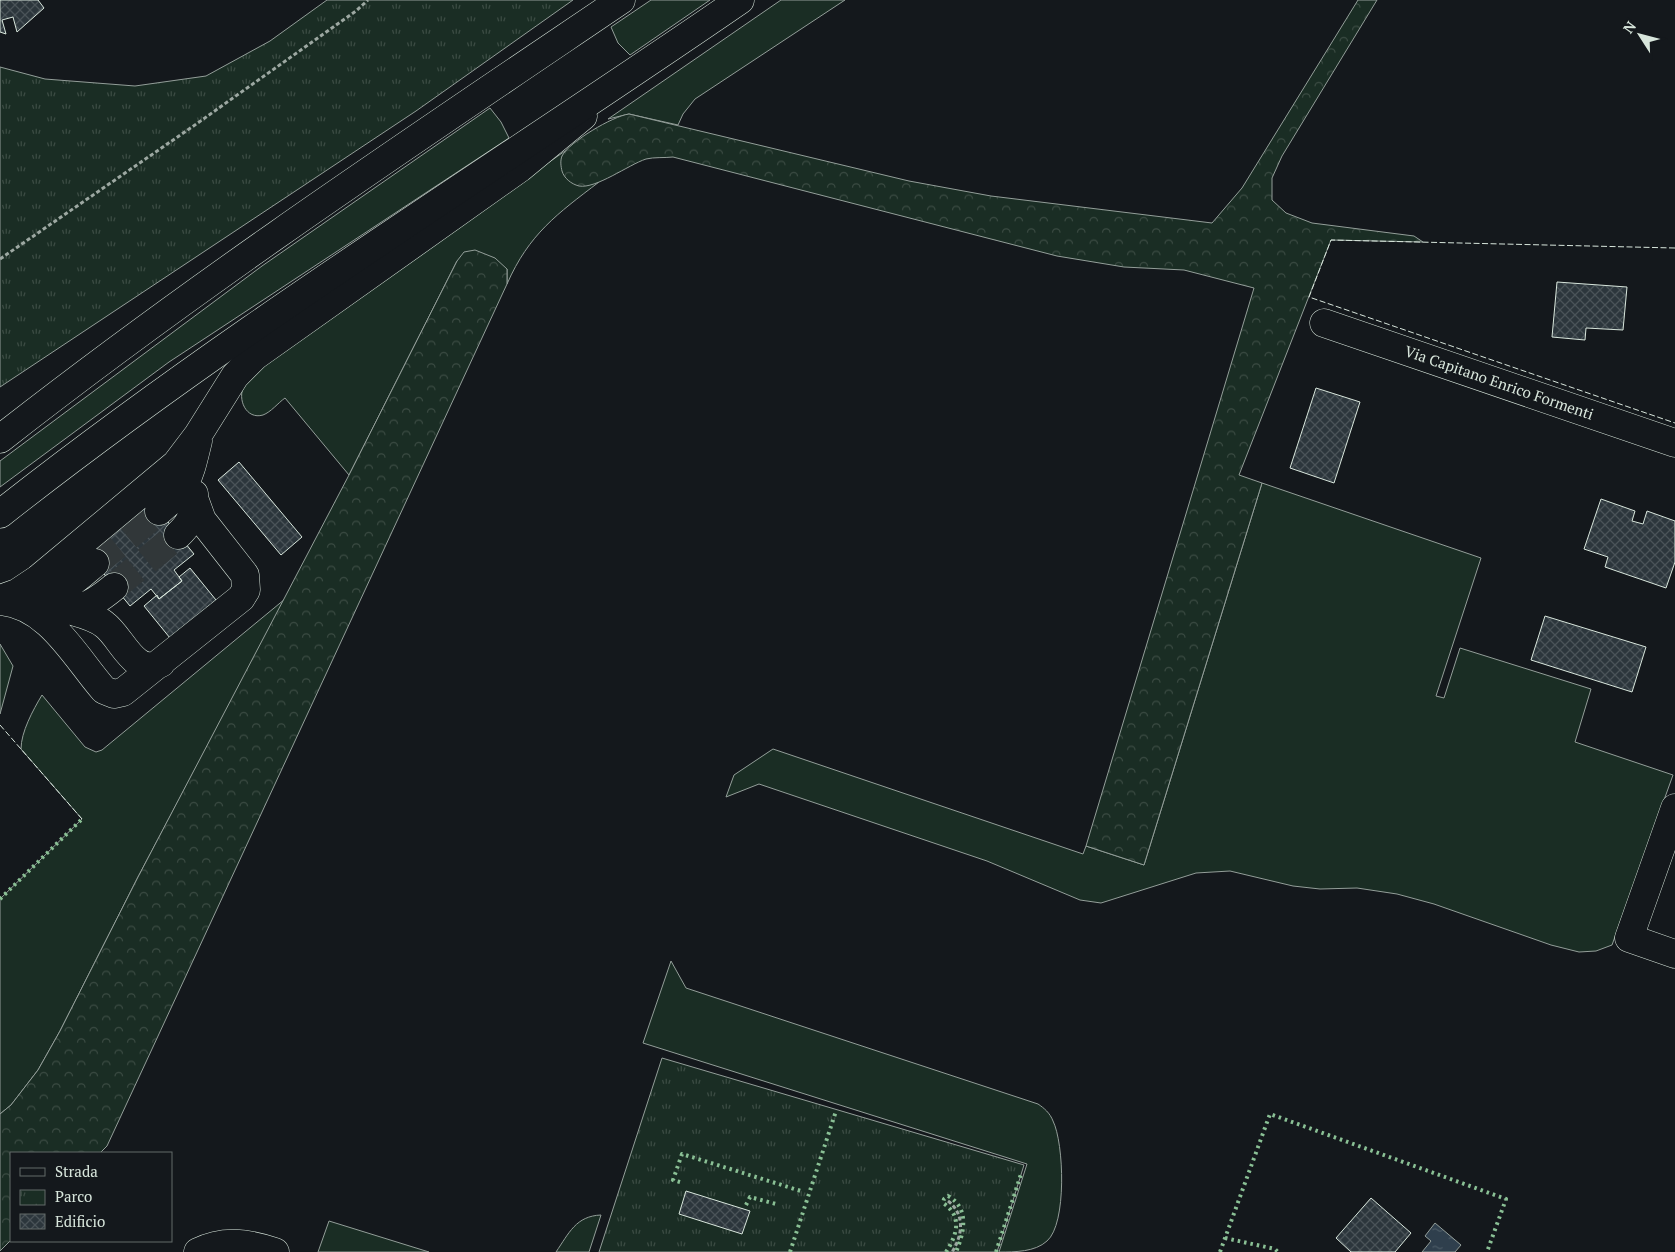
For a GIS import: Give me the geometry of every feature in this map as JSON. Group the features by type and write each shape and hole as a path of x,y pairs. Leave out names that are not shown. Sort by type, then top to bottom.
{"main road":[{"path":"0,439 147,328 285,230 621,0"},
{"path":"0,514 121,421 224,346 643,67 740,0"},
{"path":"0,600 17,593 38,579 163,476 187,451 235,376 266,346 520,168 559,138 607,94 643,67"},
{"name":"Via Capitano Enrico Formenti","path":"1324,324 1675,443"},
{"path":"159,511 184,487 193,464 200,434 207,418"},
{"path":"178,534 190,520 194,498 193,464"},
{"path":"0,600 22,606 49,624 101,686 109,692 123,692 241,598 248,585 245,575 202,520 194,498"},
{"path":"0,600 44,598 60,591 96,564"},
{"path":"61,608 83,608 114,587"},
{"path":"28,599 61,608 103,624 138,663 147,667 161,663"},
{"path":"1675,808 1629,938 1675,954"},
{"path":"198,1252 222,1244 234,1243 275,1252"}],"path":[{"path":"0,259 192,127 368,0"},
{"path":"948,1201 958,1212 961,1219 958,1240 952,1252"}],"green space":[{"path":"327,0 573,0 416,111 0,387 0,67 45,79 135,86 206,76 270,41"},
{"path":"651,0 710,0 630,55 618,43 611,27"},
{"path":"781,0 845,0 695,99 683,114 678,125 629,114 608,119"},
{"path":"1358,0 1377,0 1282,156 1272,178 1272,200 1286,213 1312,223 1414,236 1423,242 1331,240 1239,475 1262,483 1144,865 1086,846 1254,288 1184,270 1124,267 1057,256 673,157 646,159 594,184 579,186 564,176 561,168 561,158 566,150 592,130 613,119 629,114 909,181 991,196 1212,223 1242,188"},
{"path":"490,108 501,122 509,138 169,362 0,487 0,461 262,266"},
{"path":"568,149 562,157 588,185 599,182 557,215 535,238 525,251 507,284 507,269 457,261 349,475 285,398 272,410 263,415 257,416 252,414 244,407 242,391 244,386 273,353"},
{"path":"475,250 495,258 507,269 507,284 107,1146 101,1152 10,1152 10,1241 0,1251 0,1114 11,1105 38,1070 60,1031 138,877 349,475 457,261 464,252"},
{"path":"1262,483 1481,558 1436,696 1444,698 1460,648 1591,689 1575,742 1673,775 1612,945 1596,951 1579,952 1551,945 1434,904 1397,894 1357,888 1320,889 1293,886 1230,871 1196,873 1101,903 1080,900 987,861 759,784 726,797 734,775 773,749 1083,854 1086,846 1144,865"},
{"path":"285,599 138,877 60,1031 38,1070 11,1105 0,1114 0,899 82,819 21,749 25,728 35,707 42,695 85,747 96,752 102,750"},
{"path":"0,644 13,666 0,714"},
{"path":"671,961 686,988 1038,1104 1045,1109 1049,1113 1057,1132 1060,1147 1062,1183 1058,1218 1053,1232 1047,1241 1031,1249 999,1252 1027,1164 643,1043"},
{"path":"662,1058 1024,1165 997,1252 599,1252"},
{"path":"601,1215 589,1252 556,1252 569,1232 579,1222 592,1216"},
{"path":"329,1221 429,1252 318,1252"}],"water":[{"path":"1435,1223 1461,1245 1455,1252 1422,1252 1431,1241 1425,1236"}],"building":[{"path":"0,0 38,0 44,8 17,32 13,17 2,20 6,34 0,32"},
{"path":"1557,282 1627,287 1623,330 1586,328 1585,340 1552,337"},
{"path":"1316,388 1360,402 1334,483 1290,468"},
{"path":"239,462 302,537 281,555 218,480"},
{"path":"146,495 194,554 174,570 182,581 159,599 151,589 130,606 82,547"},
{"path":"1601,499 1635,511 1632,521 1643,524 1647,511 1675,521 1675,562 1666,588 1605,567 1608,557 1584,549"},
{"path":"190,568 216,600 170,638 144,606 157,595 159,599 182,581 179,577"},
{"path":"1545,616 1646,647 1632,692 1531,660"},
{"path":"686,1191 750,1211 742,1234 679,1214"},
{"path":"1371,1198 1411,1233 1395,1252 1351,1252 1336,1238"}],"tunnel":[{"path":"95,563 159,511"},
{"path":"114,587 178,535"}],"hedge":[{"path":"0,899 82,819"},
{"path":"790,1252 836,1111"},
{"path":"1220,1252 1270,1114 1506,1199 1487,1252"},
{"path":"680,1182 673,1180 682,1154 801,1191"},
{"path":"996,1252 1021,1174"},
{"path":"946,1252 953,1239 956,1226 953,1214 943,1203 944,1199 948,1196 960,1207 962,1214 963,1229 956,1252"},
{"path":"746,1205 750,1197 776,1204"},
{"path":"1225,1238 1275,1249 1278,1252"}],"fence":[{"path":"1675,248 1331,240 1309,297 1675,423"},
{"path":"0,725 82,819"}]}
